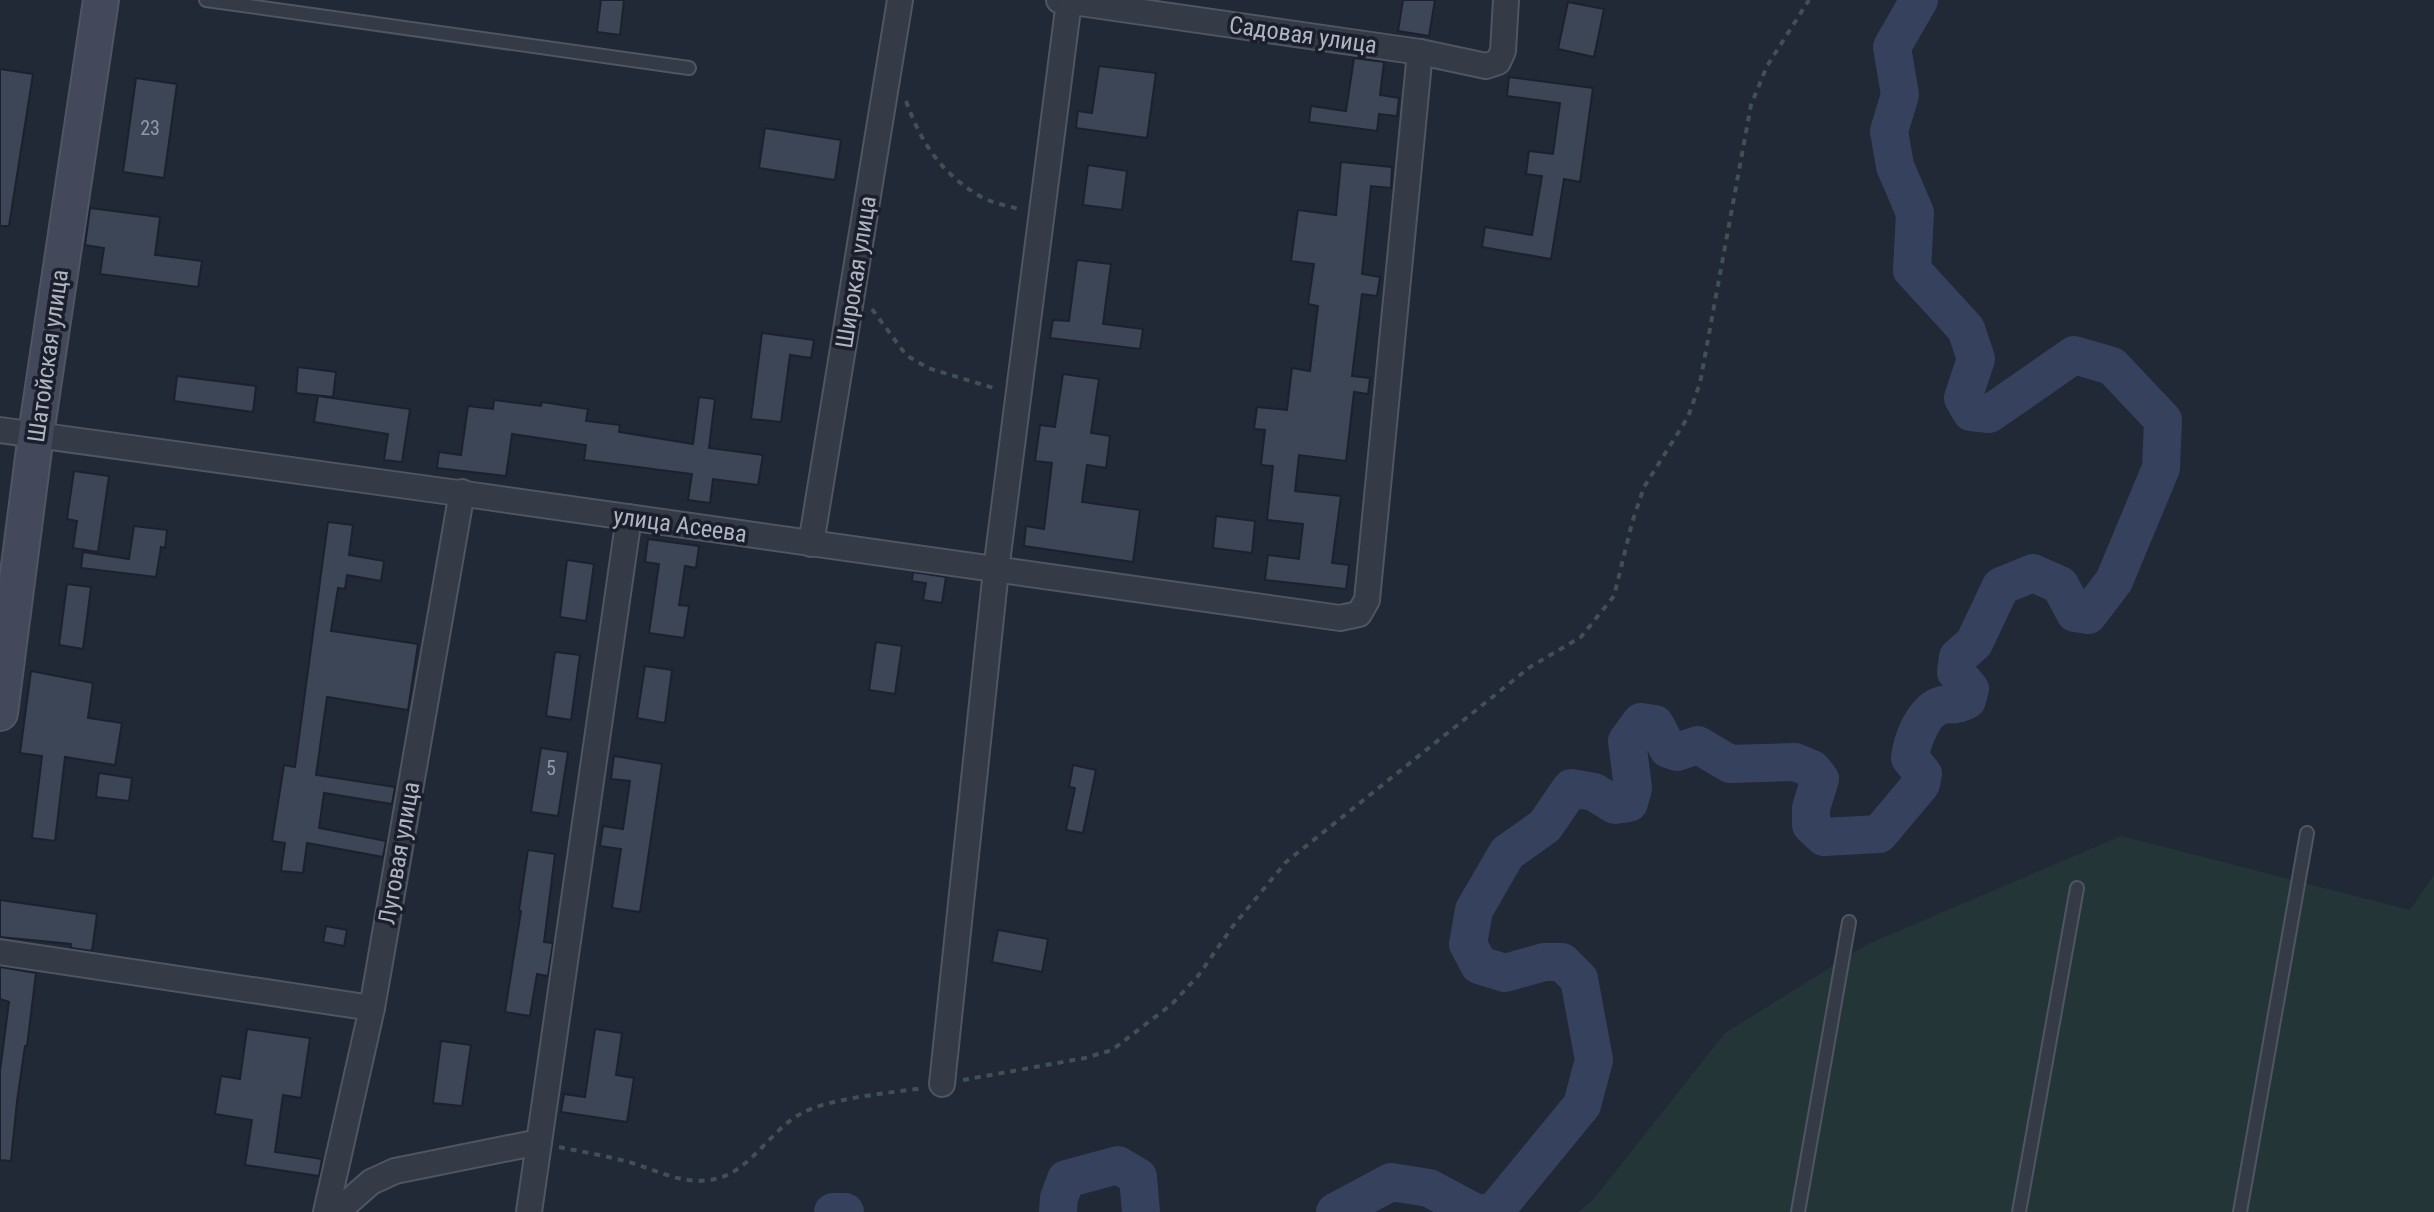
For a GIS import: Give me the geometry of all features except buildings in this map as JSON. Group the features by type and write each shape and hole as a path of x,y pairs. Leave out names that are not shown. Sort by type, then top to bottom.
{"street":[{"name":"Шатойская улица","path":"0,713 36,434 101,0"},
{"name":"Широкая улица","path":"811,544 900,0"},
{"name":"Садовая улица","path":"1064,1 1420,52 1486,66 1498,62 1503,51 1506,0"},
{"path":"942,1084 996,570 1042,216 1064,1"},
{"name":"улица Асеева","path":"0,430 462,492 1340,618 1359,614 1367,600 1420,52"},
{"name":"Луговая улица","path":"326,1212 372,1008 462,492"},
{"path":"529,1212 629,517"},
{"path":"0,952 372,1008"},
{"path":"337,1212 371,1182 395,1171 539,1142"}],"lane":[{"path":"206,0 689,68"},
{"path":"2240,1212 2307,833"},
{"path":"2019,1212 2077,888"},
{"path":"1798,1212 1849,922"}],"path":[{"path":"539,1142 633,1163 665,1176 689,1181 716,1179 738,1170 781,1127 803,1112 827,1104 1085,1058 1112,1050 1172,1004 1198,976 1233,926 1286,862 1530,667 1581,637 1614,596 1644,487 1688,417 1700,383 1751,105 1767,66 1809,0"},
{"path":"891,60 918,134 942,166 980,197 1042,216"},
{"path":"855,277 874,313 906,355 928,368 1019,395"}],"shaded area":[{"path":"2121,836 2410,910 2434,875 2434,1212 1578,1212 1592,1201 1725,1033 1868,944"}],"waterway":[{"path":"1489,1212 1495,1211 1582,1105 1594,1060 1579,979 1562,962 1544,962 1505,973 1479,965 1468,944 1474,910 1507,853 1545,826 1571,788 1594,792 1615,805 1629,803 1633,788 1627,741 1641,722 1655,724 1668,749 1677,752 1698,745 1730,764 1795,762 1812,769 1820,779 1811,808 1811,825 1824,837 1879,834 1921,784 1923,774 1910,758 1924,719 1935,708 1967,700 1970,689 1956,672 1958,657 1974,643 2001,586 2033,573 2060,585 2075,613 2088,615 2114,581 2161,468 2163,420 2112,366 2074,355 1989,414 1971,412 1963,398 1976,359 1966,329 1912,270 1915,213 1895,166 1889,131 1900,95 1892,47 1919,0"},
{"path":"1058,1212 1066,1179 1118,1165 1138,1177 1141,1212"},
{"path":"1335,1212 1391,1182 1429,1188 1474,1212"},
{"path":"833,1212 845,1212"}]}
